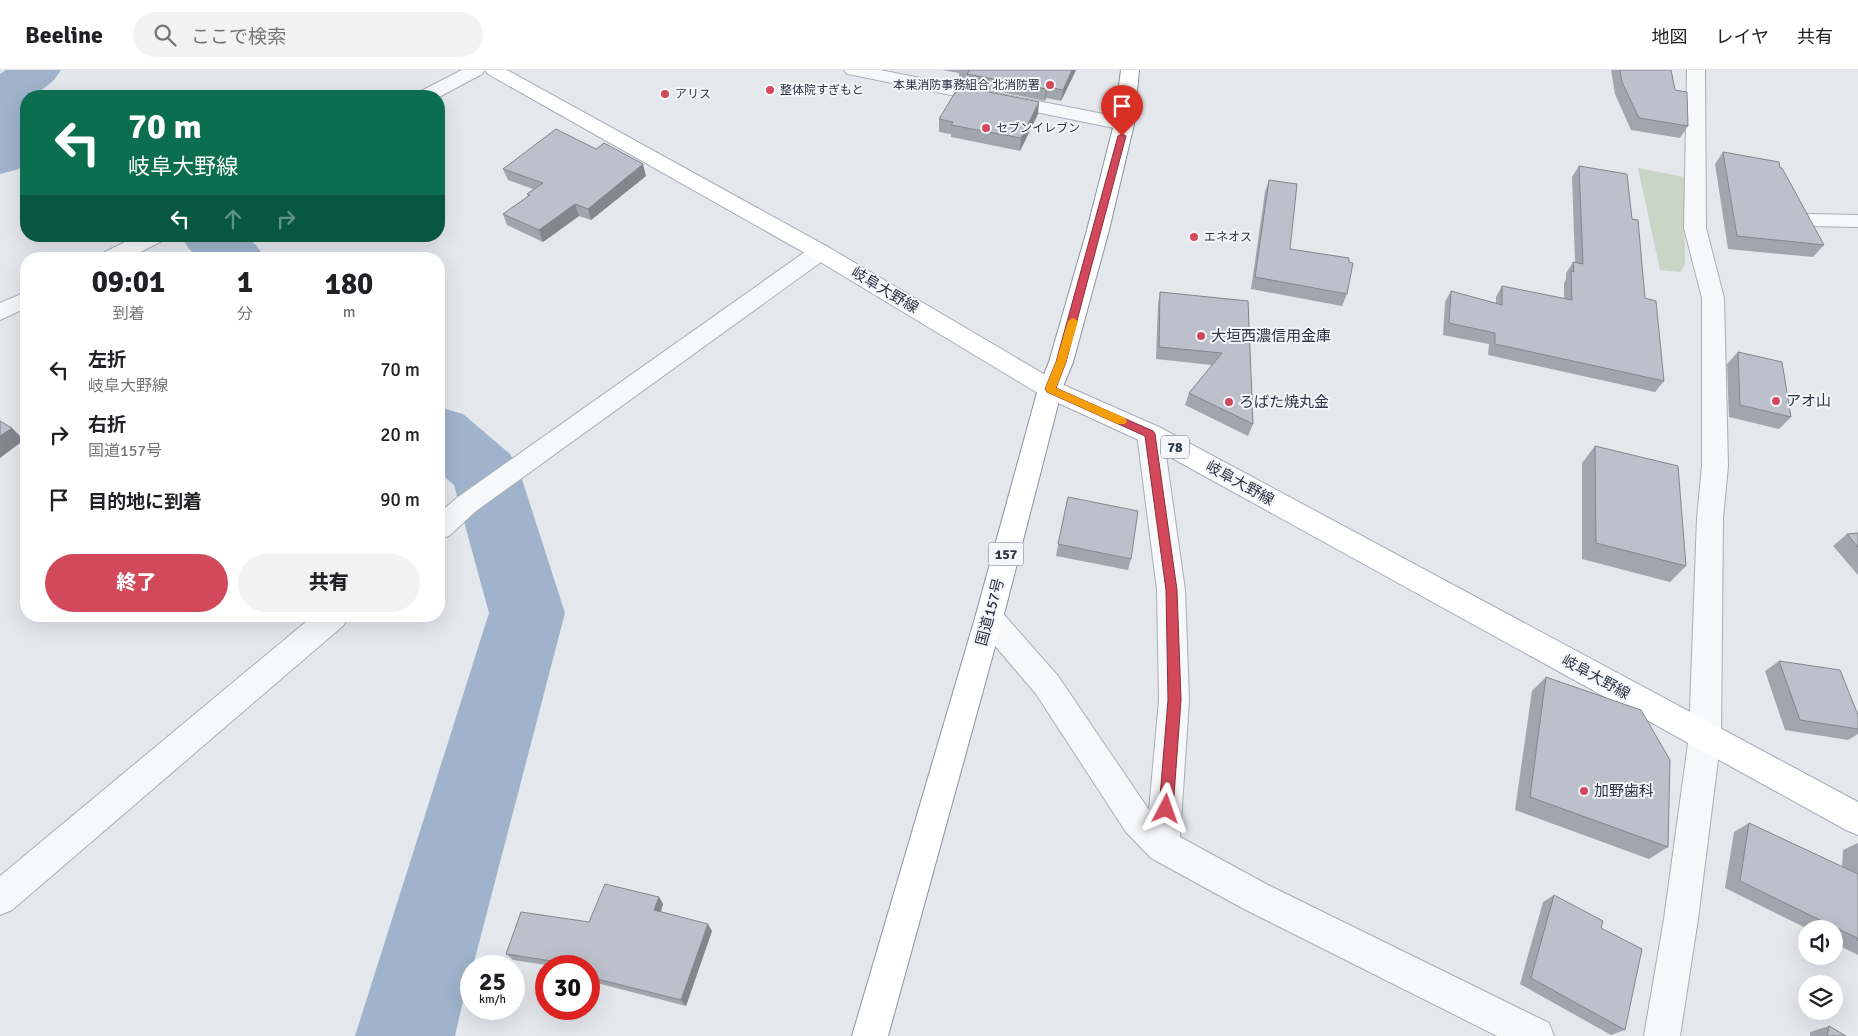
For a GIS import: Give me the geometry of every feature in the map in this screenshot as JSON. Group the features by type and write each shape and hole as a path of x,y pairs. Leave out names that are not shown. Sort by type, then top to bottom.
{"main road":[{"name":"岐阜大野線","path":"494,70 820,252 1050,389 1150,434 1858,820"},
{"name":"国道157号","path":"870,1036 989,618 1050,389 1061,362 1069,334 1124,124 1130,70"}],"street":[{"path":"438,90 476,70"},
{"path":"854,70 1124,124"},
{"path":"1662,1036 1681,918 1705,736 1710,518 1715,466 1713,303 1695,228 1696,70"},
{"path":"1808,220 1858,222"},
{"path":"123,252 142,242"},
{"path":"445,523 512,471 820,252"},
{"path":"1,312 20,303"},
{"path":"1150,434 1172,600 1174,700 1163,846"},
{"path":"989,618 1046,685 1138,821 1163,846 1256,898 1536,1036"},
{"path":"0,898 327,622"}],"green space":[{"path":"1638,168 1684,177 1685,264 1681,272 1660,270"}],"building":[{"path":"970,70 1072,70 1063,90 1047,87 1046,89 967,74"},
{"path":"1620,70 1671,70 1675,90 1687,92 1688,126 1639,118 1622,82"},
{"path":"959,86 1039,102 1021,138 951,125 953,122 939,119"},
{"path":"556,129 596,149 604,143 643,164 588,209 575,204 539,230 503,214 530,195 527,194 543,183 503,169"},
{"path":"1723,152 1779,162 1780,168 1782,168 1824,245 1737,236"},
{"path":"1579,166 1627,174 1632,219 1638,220 1645,298 1656,301 1664,381 1495,344 1495,333 1449,323 1451,291 1502,305 1502,286 1572,300 1571,271 1574,272 1573,262 1583,264"},
{"path":"1269,180 1297,184 1290,249 1349,258 1349,262 1353,263 1347,294 1255,277"},
{"path":"1160,292 1248,301 1253,424 1189,393 1222,353 1159,347"},
{"path":"1738,352 1782,362 1791,417 1740,405"},
{"path":"0,421 12,428 0,436"},
{"path":"1595,446 1678,466 1686,566 1596,543"},
{"path":"1068,497 1138,511 1131,559 1058,544"},
{"path":"1858,533 1858,547 1847,534"},
{"path":"1779,661 1840,670 1858,715 1858,729 1800,720"},
{"name":"加野歯科","path":"1546,677 1641,710 1670,760 1668,847 1530,797"},
{"path":"1749,823 1858,874 1858,941 1857,938 1843,931 1843,920 1820,920 1740,881"},
{"path":"605,884 659,897 654,910 708,924 681,1000 600,980 600,955 535,955 535,958 525,957 525,955 506,954 521,912 589,922"},
{"path":"1554,895 1603,921 1601,928 1642,949 1625,1030 1531,978"},
{"path":"1829,1026 1846,1036 1827,1036"}],"waterway":[{"path":"0,158 14,87 37,70"},
{"path":"216,242 228,252"},
{"path":"405,1036 527,613 485,473 445,437"}],"slow traffic":[{"path":"1073,321 1061,362 1050,389 1122,421"}],"place":[{"name":"本巣消防事務組合 北消防署","path":"1050,85"},
{"name":"整体院すぎもと","path":"770,90"},
{"name":"アリス","path":"665,94"},
{"name":"セブンイレブン","path":"986,128"},
{"name":"エネオス","path":"1194,237"},
{"name":"大垣西濃信用金庫","path":"1201,336"},
{"name":"アオ山","path":"1776,401"},
{"name":"ろばた焼丸金","path":"1229,402"},
{"name":"加野歯科","path":"1584,791"}],"route":[{"path":"1122,136 1061,362 1050,389 1150,434 1171,590 1174,700 1166,809"}]}
